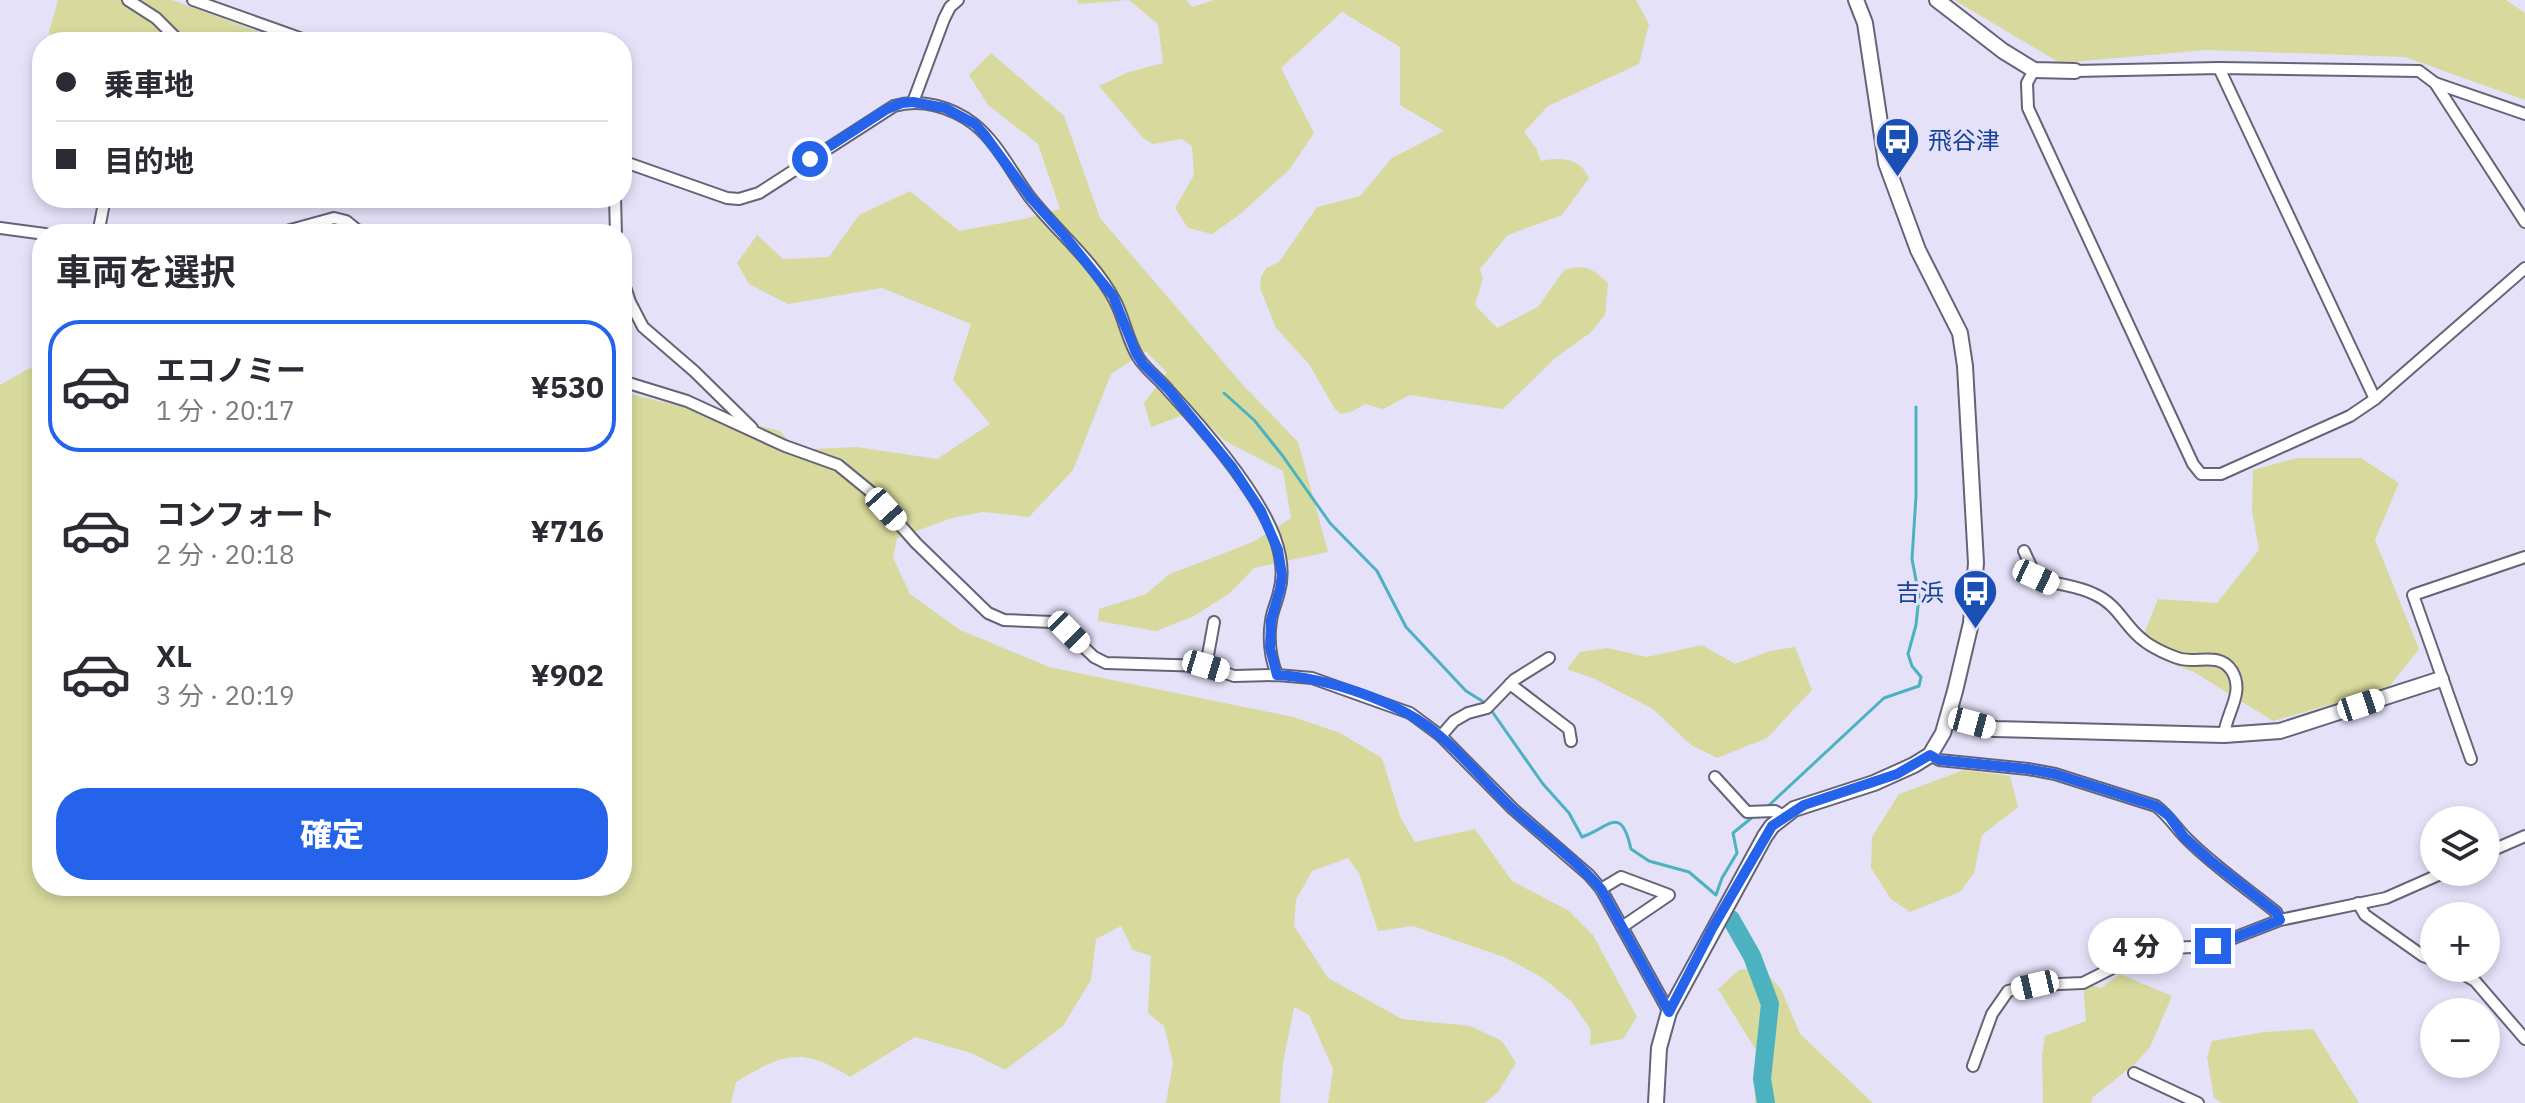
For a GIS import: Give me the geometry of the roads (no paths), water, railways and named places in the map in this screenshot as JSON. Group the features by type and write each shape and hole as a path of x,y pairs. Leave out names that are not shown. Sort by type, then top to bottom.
{"street":[{"path":"128,0 156,18 170,32"},
{"path":"193,0 283,32"},
{"path":"913,102 944,19 958,0"},
{"path":"1656,1103 1659,1048 1669,1012 1765,836 1784,816 1804,805 1897,774 1930,755 1949,716 1971,623 1976,563 1965,366 1960,333 1918,250 1886,163 1865,23 1856,0"},
{"path":"1937,0 2003,51 2034,70 2219,68 2419,71 2435,83 2525,114"},
{"path":"2219,68 2375,399"},
{"path":"2034,70 2027,83 2028,108 2193,464 2201,474 2221,474 2350,416 2375,399 2525,268"},
{"path":"2435,83 2525,222"},
{"path":"632,165 713,194 739,199 759,193 887,109 913,102 930,104 975,124 1030,197 1113,296 1143,364 1169,390 1249,489 1273,534 1282,575 1271,620 1270,648 1277,675"},
{"path":"312,224 334,218 350,224"},
{"path":"0,228 32,232"},
{"path":"632,306 643,327 694,371 756,432"},
{"path":"632,384 687,401 785,446 838,465 855,477 916,543 988,613 1004,620 1052,622 1062,626 1094,657 1106,663 1206,666 1234,676 1312,678 1410,713 1441,736 1513,809 1589,875 1601,889 1669,1012"},
{"path":"2024,551 2036,577 2093,593 2112,605 2142,640 2181,659 2219,659 2229,667 2237,688 2224,735"},
{"path":"2471,759 2413,595 2525,557"},
{"path":"1206,666 1214,622"},
{"path":"1441,736 1461,717 1487,708 1514,680 1549,658"},
{"path":"1949,716 1995,729 2224,735 2280,731 2441,679"},
{"path":"1510,684 1569,729 1571,741"},
{"path":"1930,755 1939,760 2055,774 2156,806 2169,816 2184,837 2276,912 2280,920"},
{"path":"1715,777 1747,812 1775,811 1784,816"},
{"path":"2500,847 2525,836"},
{"path":"1601,889 1621,877 1669,895 1622,927"},
{"path":"1973,1066 1992,1014 2008,991 2035,985 2083,983 2150,949 2213,946 2280,920 2386,898 2420,883"},
{"path":"2358,903 2365,915 2420,954"},
{"path":"2476,982 2525,1039"},
{"path":"2134,1073 2198,1103"}],"waterway":[{"path":"1224,393 1254,420 1330,523 1377,571 1406,627 1466,691 1487,704"},
{"path":"1766,808 1884,698 1919,686 1921,677 1912,666 1908,654 1916,625 1919,596 1912,559 1916,407"},
{"path":"1491,710 1543,784 1569,813 1582,837 1613,822 1618,823 1623,827 1631,849 1649,861 1689,872 1716,895 1737,853 1733,833 1754,816"},
{"path":"1731,919 1752,956 1770,1004 1762,1079 1766,1103"}],"place":[{"name":"飛谷津","path":"1897,179"},
{"name":"吉浜","path":"1975,631"}]}
